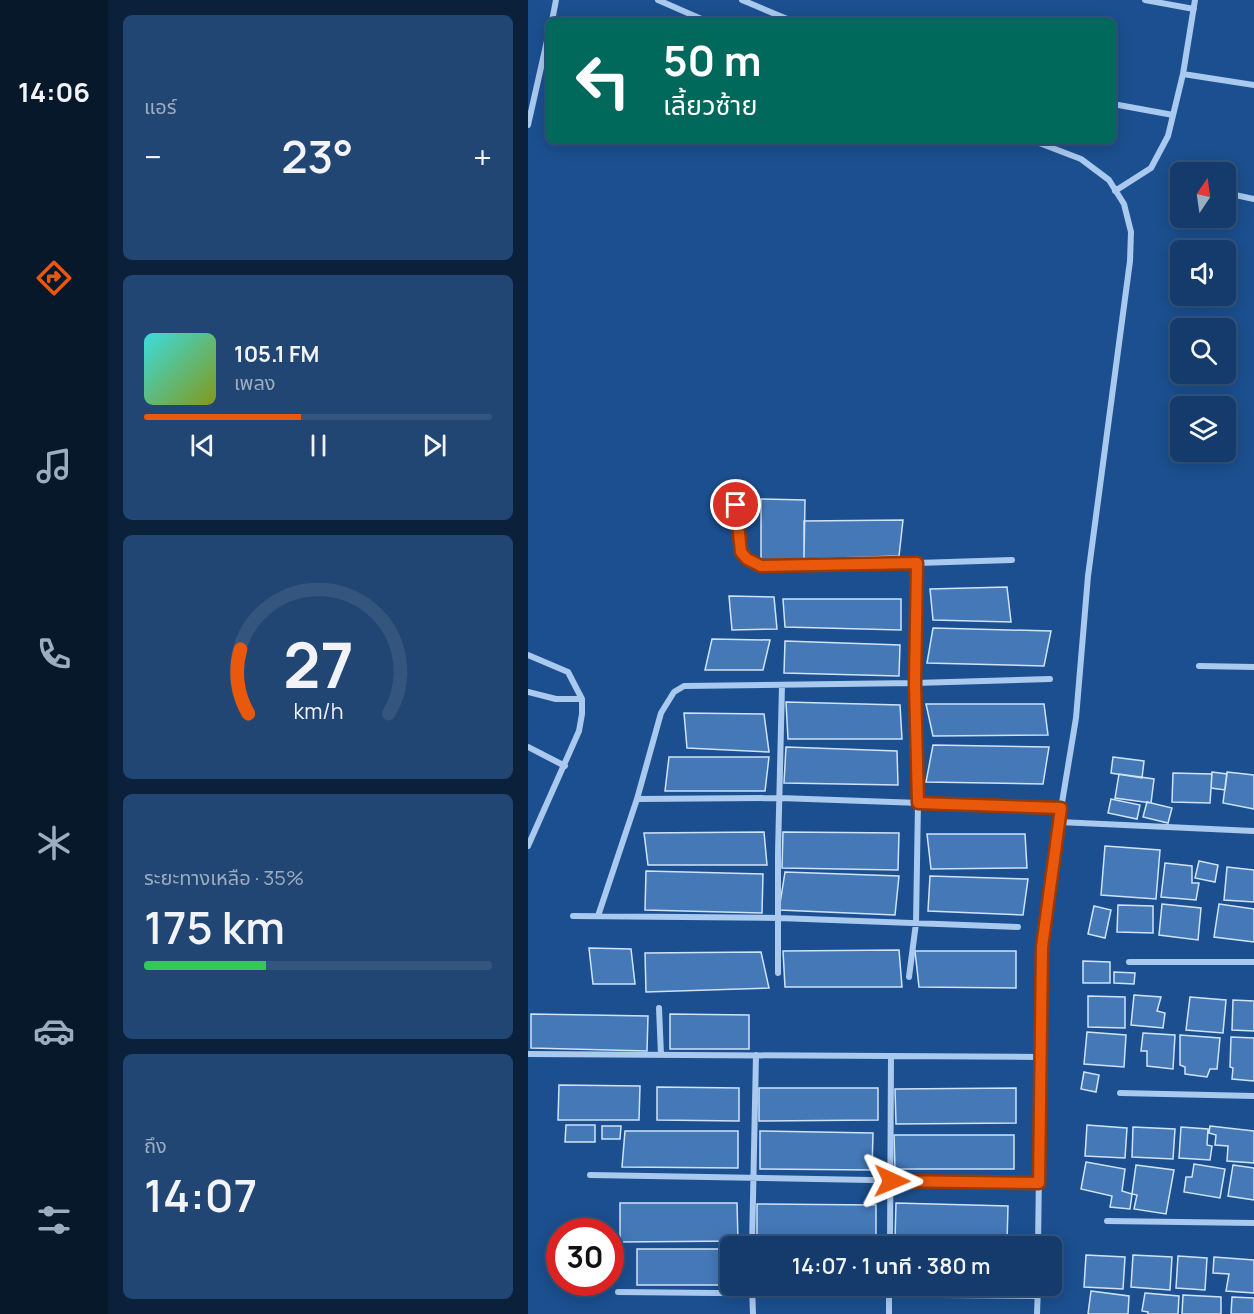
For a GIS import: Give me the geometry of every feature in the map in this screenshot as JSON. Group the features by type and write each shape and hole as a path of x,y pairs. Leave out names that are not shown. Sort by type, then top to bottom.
{"street":[{"path":"553,18 556,0"},
{"path":"658,0 699,18"},
{"path":"742,0 785,18"},
{"path":"1145,0 1194,9"},
{"path":"1115,191 1151,168 1168,136 1183,74 1196,0"},
{"path":"528,125 546,45"},
{"path":"1183,74 1254,85"},
{"path":"1116,105 1173,115"},
{"path":"1038,1236 1042,947 1076,718 1088,576 1130,261 1131,232 1124,204 1109,180 1081,159 1042,144"},
{"path":"1236,196 1254,199"},
{"path":"736,505 741,552 747,559 761,566 1012,560"},
{"path":"909,977 916,923 917,563"},
{"path":"528,655 568,672 582,699 579,731 528,846"},
{"path":"1199,666 1254,667"},
{"path":"598,916 637,799 661,713 674,692 684,686 1050,679"},
{"path":"778,973 782,685"},
{"path":"528,692 556,699 582,699"},
{"path":"528,747 565,766"},
{"path":"637,799 780,798 1061,808"},
{"path":"1059,822 1254,831"},
{"path":"573,916 779,918 1018,927"},
{"path":"1129,962 1254,962"},
{"path":"660,1008 661,1055"},
{"path":"528,1054 1040,1057"},
{"path":"752,1236 756,1055"},
{"path":"890,1236 891,1056"},
{"path":"1119,1093 1254,1096"},
{"path":"590,1175 1039,1183"},
{"path":"1107,1221 1254,1224"},
{"path":"624,1292 720,1290"},
{"path":"752,1296 753,1314"},
{"path":"889,1296 889,1314"},
{"path":"1037,1296 1037,1314"}],"building":[{"path":"761,499 805,500 804,559 761,562"},
{"path":"903,520 899,556 804,559 804,521"},
{"path":"1007,587 1011,622 933,620 930,589"},
{"path":"729,596 774,597 777,629 732,630"},
{"path":"783,599 901,599 901,630 785,627"},
{"path":"933,628 1051,631 1044,666 927,663"},
{"path":"712,639 770,640 763,670 705,670"},
{"path":"785,641 900,645 899,676 784,673"},
{"path":"786,702 900,705 902,739 788,739"},
{"path":"926,704 1044,704 1048,735 933,736"},
{"path":"684,713 764,714 769,752 687,748"},
{"path":"933,745 1049,747 1043,784 926,782"},
{"path":"786,747 897,751 898,785 784,783"},
{"path":"669,757 769,757 765,791 665,791"},
{"path":"1113,757 1144,761 1142,778 1111,773"},
{"path":"1212,772 1227,774 1225,790 1211,788"},
{"path":"1227,772 1254,775 1254,809 1223,803"},
{"path":"1173,773 1212,774 1210,803 1172,802"},
{"path":"1119,774 1154,779 1151,803 1115,798"},
{"path":"1111,799 1140,805 1137,819 1108,813"},
{"path":"1147,802 1172,808 1168,823 1143,817"},
{"path":"764,832 767,865 648,865 644,833"},
{"path":"783,832 899,833 898,870 782,868"},
{"path":"927,834 1025,834 1027,868 931,869"},
{"path":"1105,846 1160,850 1156,899 1101,895"},
{"path":"1199,861 1218,865 1215,882 1195,878"},
{"path":"1165,863 1192,866 1192,883 1199,883 1196,900 1161,897"},
{"path":"1227,867 1254,870 1254,902 1224,900"},
{"path":"646,871 763,874 762,913 645,910"},
{"path":"785,872 899,876 895,915 779,910"},
{"path":"930,876 1028,879 1023,915 928,911"},
{"path":"1162,904 1201,908 1198,940 1159,935"},
{"path":"1219,904 1254,909 1254,942 1214,937"},
{"path":"1118,905 1153,906 1153,933 1117,932"},
{"path":"1094,906 1111,910 1105,938 1088,934"},
{"path":"589,948 631,949 635,984 593,984"},
{"path":"899,950 902,987 785,987 783,951"},
{"path":"915,951 1016,951 1016,988 919,987"},
{"path":"761,952 769,988 646,992 645,953"},
{"path":"1083,961 1110,962 1110,983 1083,983"},
{"path":"1114,972 1135,973 1134,984 1114,983"},
{"path":"1134,995 1161,997 1157,1011 1165,1013 1163,1028 1131,1025"},
{"path":"1088,996 1125,997 1125,1028 1088,1027"},
{"path":"1190,997 1226,1000 1223,1033 1186,1030"},
{"path":"1233,1000 1254,1001 1254,1031 1232,1030"},
{"path":"531,1014 648,1016 647,1051 531,1048"},
{"path":"670,1014 749,1015 749,1049 670,1049"},
{"path":"1087,1032 1126,1035 1124,1067 1084,1064"},
{"path":"1143,1033 1175,1035 1173,1069 1147,1066 1147,1051 1141,1051"},
{"path":"1180,1035 1220,1038 1217,1069 1210,1069 1207,1077 1185,1074 1185,1067 1180,1065"},
{"path":"1231,1037 1254,1038 1254,1081 1232,1079"},
{"path":"1084,1072 1099,1075 1096,1092 1081,1089"},
{"path":"559,1085 640,1086 639,1120 558,1120"},
{"path":"657,1087 739,1088 739,1121 657,1120"},
{"path":"759,1088 878,1088 878,1120 759,1121"},
{"path":"1016,1088 1016,1123 896,1124 895,1089"},
{"path":"566,1125 595,1125 595,1142 565,1142"},
{"path":"1087,1125 1127,1128 1125,1158 1085,1156"},
{"path":"602,1126 621,1126 620,1139 602,1139"},
{"path":"1210,1126 1254,1131 1254,1163 1227,1161 1228,1146 1215,1145 1216,1135 1209,1133"},
{"path":"1133,1127 1175,1129 1173,1159 1132,1157"},
{"path":"1181,1127 1208,1129 1207,1145 1212,1146 1210,1160 1179,1158"},
{"path":"625,1131 738,1131 738,1168 622,1167"},
{"path":"760,1131 873,1133 872,1170 760,1169"},
{"path":"894,1135 1014,1135 1014,1169 895,1169"},
{"path":"1086,1162 1125,1169 1122,1191 1132,1194 1130,1209 1110,1207 1112,1196 1081,1189"},
{"path":"1194,1164 1225,1169 1220,1198 1184,1192 1186,1177 1192,1177"},
{"path":"1136,1165 1174,1170 1166,1214 1134,1209 1137,1195 1132,1194"},
{"path":"1233,1165 1254,1168 1254,1200 1228,1196"},
{"path":"620,1203 737,1203 738,1236 720,1236 720,1241 624,1242 624,1218 620,1218"},
{"path":"896,1203 1008,1206 1007,1236 895,1236"},
{"path":"757,1204 876,1205 876,1236 757,1236"},
{"path":"637,1249 720,1249 720,1285 637,1285"},
{"path":"1086,1255 1125,1257 1123,1289 1084,1287"},
{"path":"1133,1255 1172,1257 1170,1290 1131,1287"},
{"path":"1178,1256 1207,1258 1205,1290 1176,1288"},
{"path":"1214,1257 1254,1260 1254,1293 1226,1291 1229,1274 1213,1273"},
{"path":"1091,1291 1129,1296 1128,1314 1088,1314"},
{"path":"1145,1293 1179,1296 1178,1314 1148,1314 1142,1311"},
{"path":"1183,1295 1221,1297 1221,1314 1182,1314"},
{"path":"1232,1297 1254,1298 1254,1314 1231,1314"}],"route":[{"path":"736,505 741,552 747,559 761,566 917,563 915,683 918,803 1061,808 1042,947 1039,1183 892,1181"}]}
